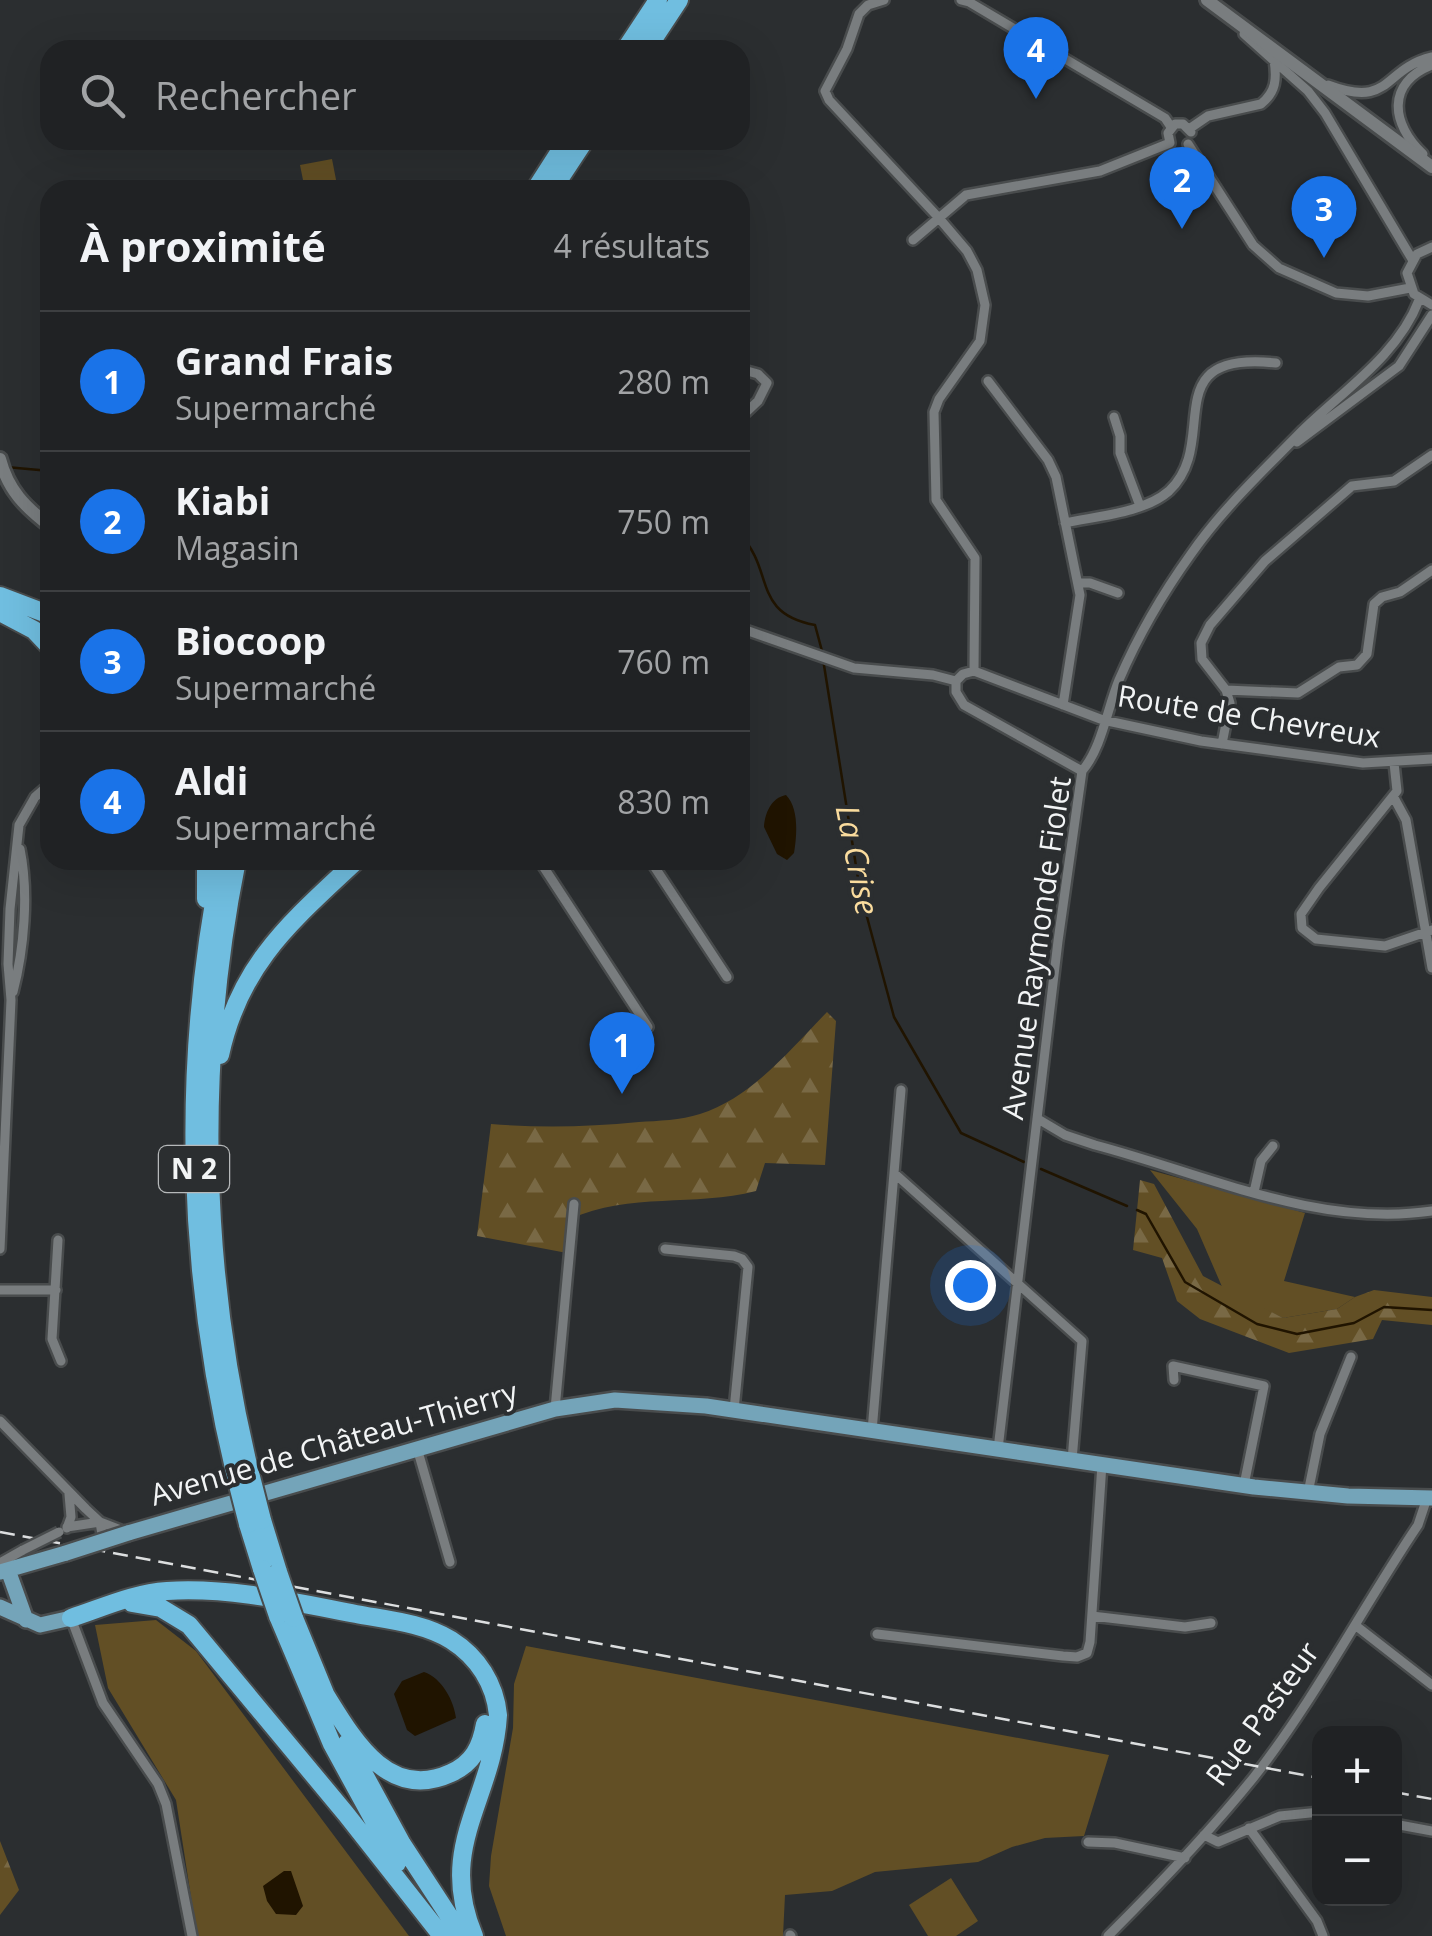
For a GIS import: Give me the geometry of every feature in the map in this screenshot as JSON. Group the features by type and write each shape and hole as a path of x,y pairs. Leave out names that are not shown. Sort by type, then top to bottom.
{"highway":[{"path":"632,40 658,0"},
{"path":"653,40 679,0"},
{"path":"541,180 561,150"},
{"path":"559,180 578,150"},
{"path":"0,596 40,611"},
{"path":"0,612 40,636"},
{"path":"206,870 206,950"},
{"name":"N 2","path":"220,870 206,950 195,1084 196,1215 212,1364 255,1522 316,1709 348,1777 443,1936"},
{"name":"N 2","path":"235,870 217,987 208,1112 217,1286 243,1475"},
{"path":"208,1112 229,1021 251,971 294,919 347,870"},
{"path":"71,1618 166,1591 237,1592 420,1626 450,1639 483,1670 493,1690 498,1715 460,1862 461,1898 474,1936"},
{"path":"123,1604 172,1596 222,1596 418,1634 445,1647 478,1682 486,1713 481,1743 474,1757 452,1773 434,1780 400,1778 369,1758 325,1694"},
{"path":"123,1604 170,1612 189,1626 443,1936"},
{"name":"N 2","path":"286,1617 385,1814 462,1936"}],"main road":[{"path":"1205,0 1432,164"},
{"path":"1,464 26,507 40,518"},
{"name":"Avenue de Château-Thierry","path":"3,1568 66,1554 554,1409 615,1400 734,1410 1308,1493 1430,1498"},
{"path":"3,1568 26,1620"},
{"path":"1,1604 26,1620 49,1625 71,1618"}],"street":[{"path":"884,0 859,14 826,91 829,100 968,250 985,305 980,341 934,412 936,500 975,558 974,671 963,674 956,682 956,692 964,704 1082,771"},
{"path":"961,0 1079,64 1172,126"},
{"path":"1205,0 1308,90 1412,259"},
{"path":"1308,77 1350,93 1368,94 1381,89 1419,60 1432,57"},
{"path":"1189,129 1208,116 1261,104 1277,78 1274,60"},
{"path":"1432,66 1410,78 1398,98 1398,113 1404,132 1432,164"},
{"path":"914,240 966,195 1100,171 1170,144 1179,148 1188,144 1192,136 1189,129 1183,124 1172,126 1168,133 1170,144"},
{"path":"1188,144 1252,245 1279,268 1336,294 1368,296 1410,288"},
{"path":"1432,247 1412,259 1407,273 1410,288 1419,300 1432,305"},
{"name":"Avenue Raymonde Fiolet","path":"998,1449 1082,771 1096,749 1102,720 1128,659 1191,554 1234,498 1374,366 1412,316 1419,300"},
{"name":"Avenue Raymonde Fiolet","path":"1282,452 1387,377 1399,366 1432,315"},
{"path":"1066,523 1140,506 1164,494 1182,472 1201,389 1212,371 1238,361 1276,363"},
{"path":"750,372 768,383 750,409"},
{"path":"988,381 1048,460 1056,478 1079,584 1079,612 1063,705"},
{"path":"1114,417 1120,453 1140,506"},
{"path":"1222,744 1230,702 1226,690 1202,659 1201,643 1210,625 1254,573 1352,486 1394,482 1432,455"},
{"path":"1226,690 1298,693 1339,667 1357,665 1367,654 1374,604 1432,570"},
{"path":"1079,584 1090,583 1118,593"},
{"path":"750,632 834,662 867,670 934,675 956,682"},
{"name":"Route de Chevreux","path":"974,671 1102,720 1222,744 1363,763 1432,758"},
{"path":"1394,763 1397,791 1310,901 1301,914 1302,928 1316,939 1385,946 1428,931"},
{"path":"0,1249 4,1067 11,1000 20,964 23,866 19,825 40,793"},
{"path":"1393,796 1406,820 1432,968"},
{"path":"546,870 648,1027"},
{"path":"657,870 727,978"},
{"path":"872,1431 901,1090"},
{"path":"1038,1118 1065,1134 1298,1205 1357,1214 1432,1211"},
{"path":"1036,1137 1065,1134"},
{"path":"1254,1192 1261,1161 1273,1146"},
{"path":"894,1173 1082,1341 1072,1460"},
{"name":"Avenue de Château-Thierry","path":"554,1409 574,1204"},
{"path":"58,1240 52,1339 60,1360"},
{"path":"665,1250 734,1256 748,1267 734,1410"},
{"path":"0,1290 56,1290"},
{"path":"1308,1493 1320,1434 1351,1356"},
{"path":"1174,1380 1173,1366 1264,1386 1244,1485"},
{"path":"0,1421 100,1522 128,1533"},
{"path":"417,1448 450,1562"},
{"path":"877,1634 1077,1657 1090,1649 1102,1464"},
{"path":"63,1530 71,1507 68,1491"},
{"name":"Rue Pasteur","path":"1108,1936 1185,1858 1272,1751 1418,1526 1430,1498"},
{"path":"3,1568 23,1550 63,1530 100,1522"},
{"path":"100,1522 103,1541"},
{"path":"1092,1616 1185,1627 1211,1624"},
{"path":"71,1618 103,1702 158,1784 166,1804 192,1936"},
{"path":"1355,1625 1432,1685"},
{"path":"1204,1835 1218,1842 1280,1816 1312,1813"},
{"path":"1402,1825 1432,1831"},
{"path":"1250,1828 1312,1914 1323,1936"},
{"path":"1088,1842 1115,1843 1185,1858"}],"green space":[{"path":"332,159 336,180 303,180 300,165"},
{"path":"827,1012 836,1021 825,1165 765,1163 756,1191 639,1202 593,1211 570,1219 567,1253 477,1236 491,1124 583,1126 700,1114 719,1107 753,1084"},
{"path":"1150,1170 1305,1213 1284,1281 1355,1297 1337,1309 1283,1318 1223,1289 1197,1229"},
{"path":"1140,1180 1154,1184 1203,1276 1283,1318 1337,1309 1374,1290 1432,1297 1432,1325 1382,1320 1373,1339 1289,1353 1200,1319 1177,1301 1162,1258 1133,1250"},
{"path":"156,1620 196,1651 409,1936 197,1936 176,1800 108,1688 95,1625"},
{"path":"526,1646 1109,1755 1084,1836 1045,1838 978,1862 875,1872 832,1891 785,1895 783,1936 506,1936 489,1886 491,1856 513,1728 514,1684"},
{"path":"0,1841 19,1890 0,1915"},
{"path":"951,1878 978,1921 956,1936 928,1936 909,1905"}],"shaded area":[{"path":"786,795 795,814 796,830 794,853 787,860 777,854 764,827 770,807"},
{"path":"424,1672 446,1691 456,1718 415,1736 407,1730 394,1694 402,1681"},
{"path":"284,1871 291,1871 303,1906 296,1915 276,1914 267,1901 263,1886"}],"waterway":[{"name":"La Crise","path":"6,467 40,470"},
{"name":"La Crise","path":"750,547 772,600 781,611 815,625 822,651"},
{"name":"La Crise","path":"823,659 860,891 894,1017 961,1133 1024,1162"},
{"name":"La Crise","path":"1041,1169 1127,1206"},
{"name":"La Crise","path":"1137,1210 1146,1214 1185,1282 1257,1324 1297,1334 1354,1323 1384,1307 1432,1310"}],"railway":[{"path":"0,1532 1312,1777"},
{"path":"1402,1793 1432,1799"}],"place":[{"name":"Aldi","path":"1036,99"},
{"name":"Kiabi","path":"1182,229"},
{"name":"Biocoop","path":"1324,258"},
{"name":"Grand Frais","path":"622,1094"}]}
